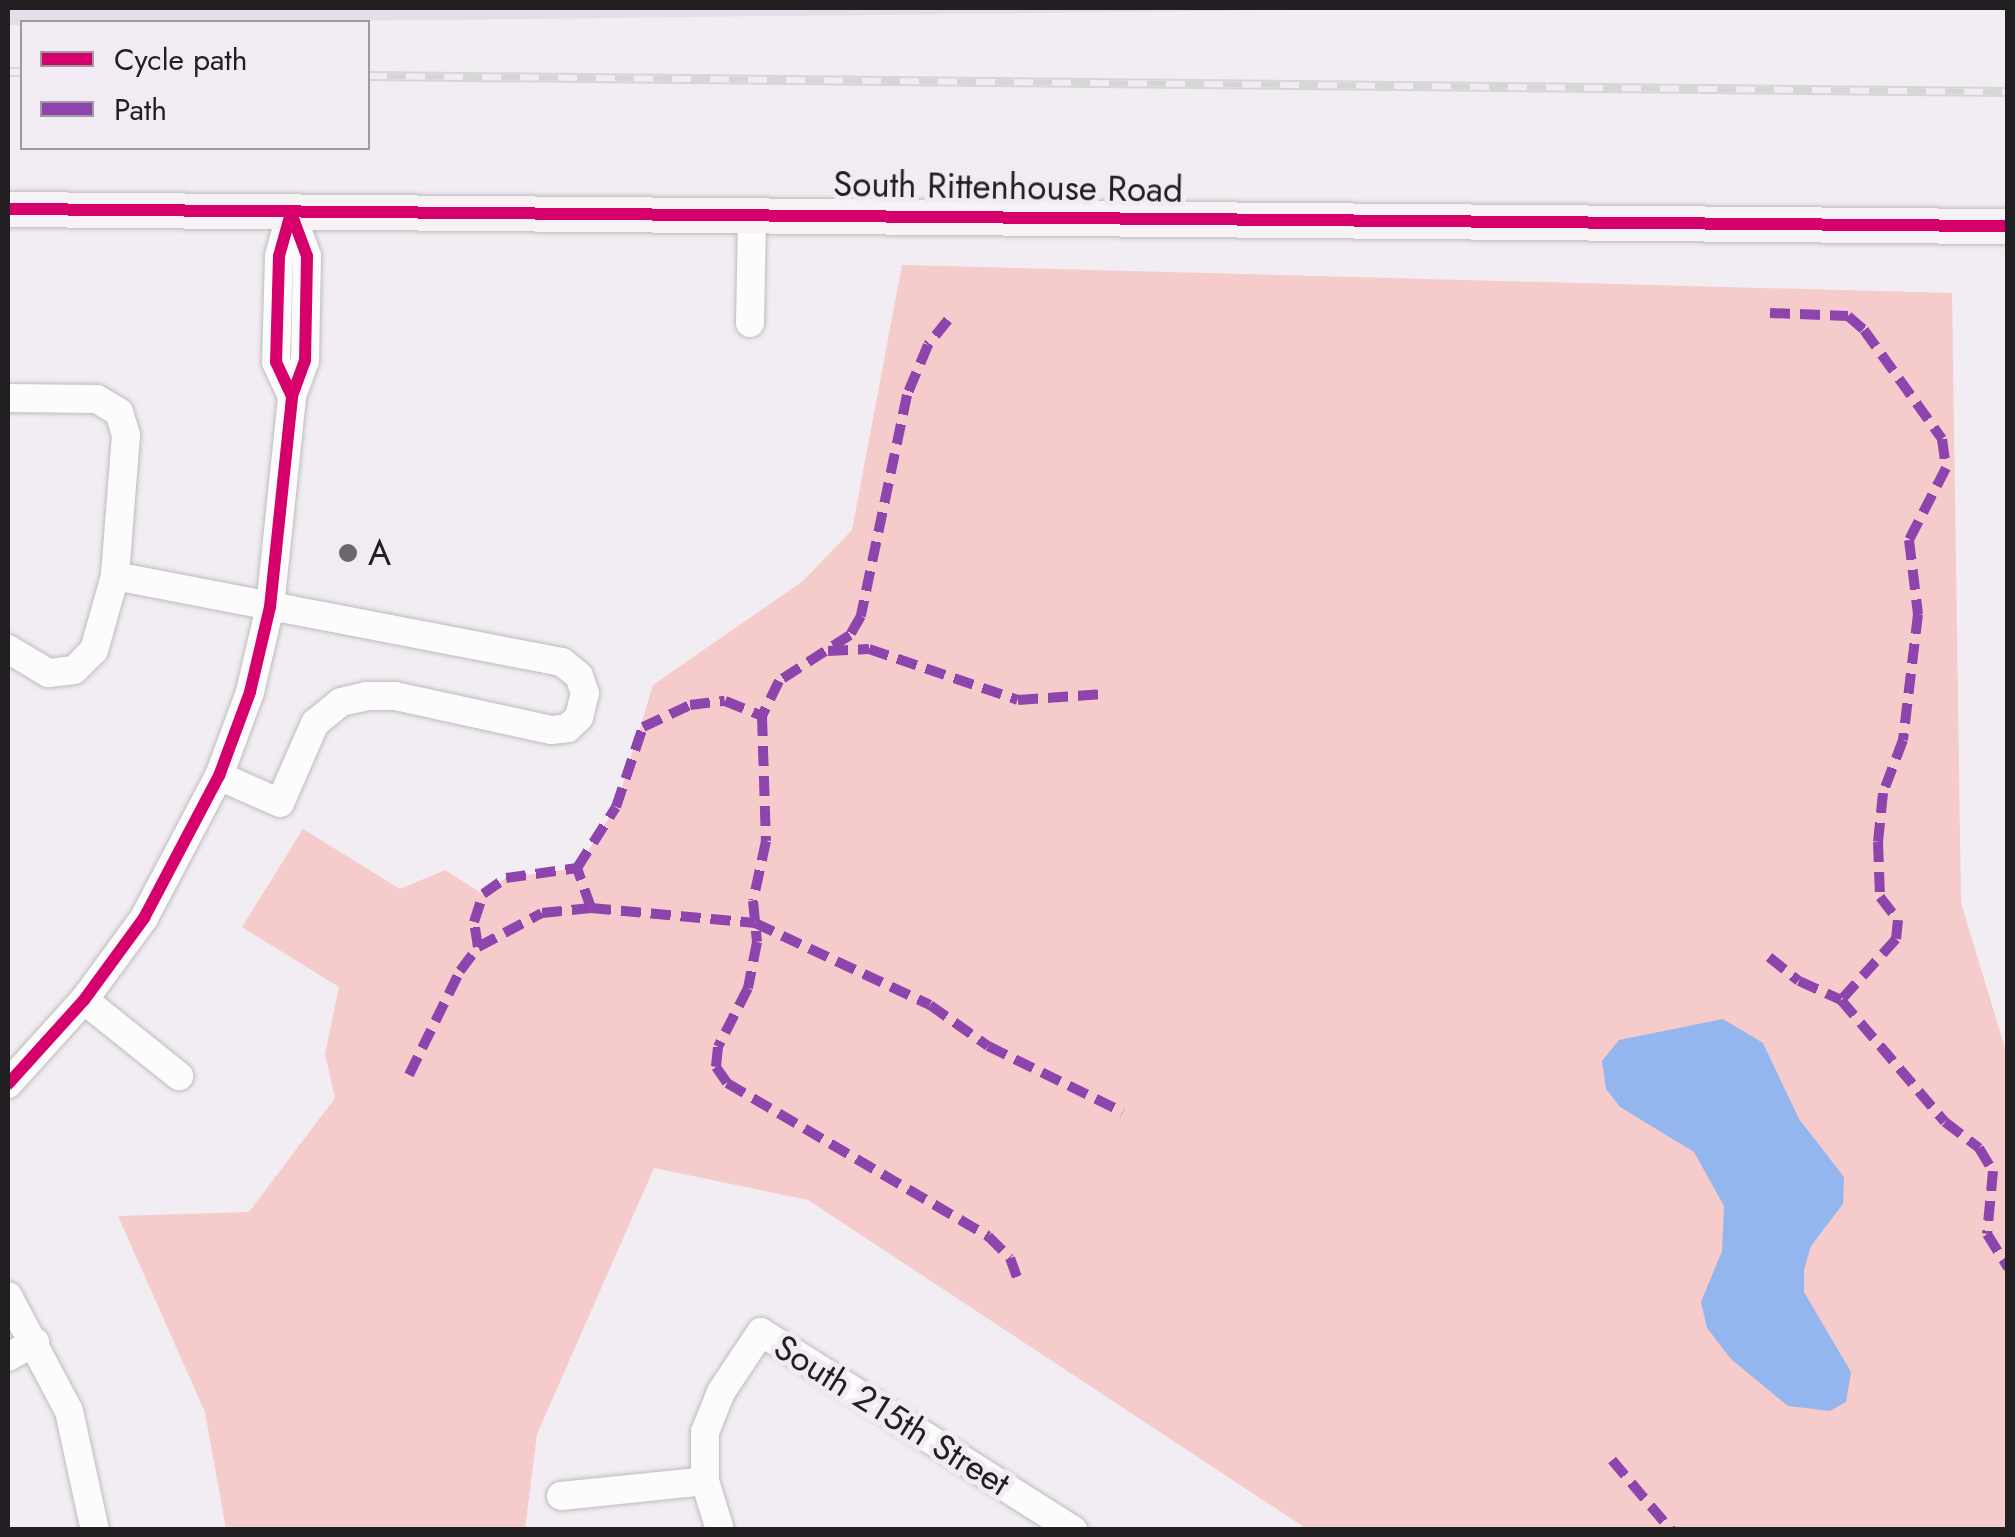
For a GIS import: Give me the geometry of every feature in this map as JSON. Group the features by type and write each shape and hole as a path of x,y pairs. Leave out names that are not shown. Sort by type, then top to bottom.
{"main road":[{"name":"South Rittenhouse Road","path":"8,210 2008,226"}],"street":[{"path":"8,1084 84,1000 144,918 220,776 250,692 270,607 292,396 305,361 307,256 291,213"},
{"path":"750,323 752,215"},
{"path":"8,398 97,399 119,412 126,434 115,576 94,650 74,670 48,672 8,649"},
{"path":"115,576 562,662 579,676 585,694 579,717 568,728 551,730 395,696 367,696 341,702 315,723 280,803 220,776"},
{"path":"84,1000 179,1076"},
{"path":"8,1296 68,1411 96,1530"},
{"name":"South 215th Street","path":"705,1481 705,1432 721,1392 761,1332 1074,1530"},
{"path":"8,1357 34,1342"},
{"path":"560,1496 705,1481 720,1530"}],"shaded area":[{"path":"8,8 1455,8 370,21 20,20 20,25 8,25"},
{"path":"902,265 1952,293 1961,903 2008,1058 2007,1529 1307,1529 808,1200 654,1168 537,1434 525,1529 226,1529 205,1412 118,1216 249,1212 335,1098 325,1054 339,987 242,927 303,829 400,889 445,870 483,894 506,878 577,868 616,807 653,685 803,581 852,530"}],"water":[{"path":"1723,1019 1763,1043 1799,1119 1844,1177 1843,1204 1811,1246 1804,1270 1804,1292 1851,1372 1846,1402 1830,1411 1788,1406 1731,1359 1707,1328 1701,1302 1722,1251 1724,1206 1694,1152 1620,1107 1606,1089 1602,1061 1619,1040"}],"railway":[{"path":"8,72 20,72"},
{"path":"370,76 2008,92"}],"marked path":[{"path":"1770,313 1848,316 1864,330 1942,439 1946,468 1909,540 1918,614 1903,740 1883,793 1878,842 1880,897 1898,920 1896,939 1841,1000"},
{"path":"948,320 928,345 907,395 861,616 850,635 779,681 762,716 766,841 753,901 757,942 748,988 718,1047 716,1067 727,1083 988,1236 1010,1258 1018,1280"},
{"path":"828,651 869,649 1018,700 1104,694"},
{"path":"591,908 577,868 616,807 643,727 690,705 725,701 762,716"},
{"path":"478,947 474,922 483,894 506,878 577,868"},
{"path":"409,1075 460,971 478,947 542,913 591,908 755,923 930,1005 988,1046 1123,1112"},
{"path":"1769,957 1799,981 1841,1000 1945,1122 1979,1148 1993,1171 1987,1234 2008,1268"},
{"path":"1612,1460 1671,1530"}],"cycle path":[{"path":"8,209 2008,226"},
{"path":"291,213 279,256 276,362 292,396"},
{"path":"8,1084 84,1000 144,918 219,776 250,692 270,607 292,396 305,361 307,256 291,213"}],"place":[{"name":"A","path":"348,553"}]}
